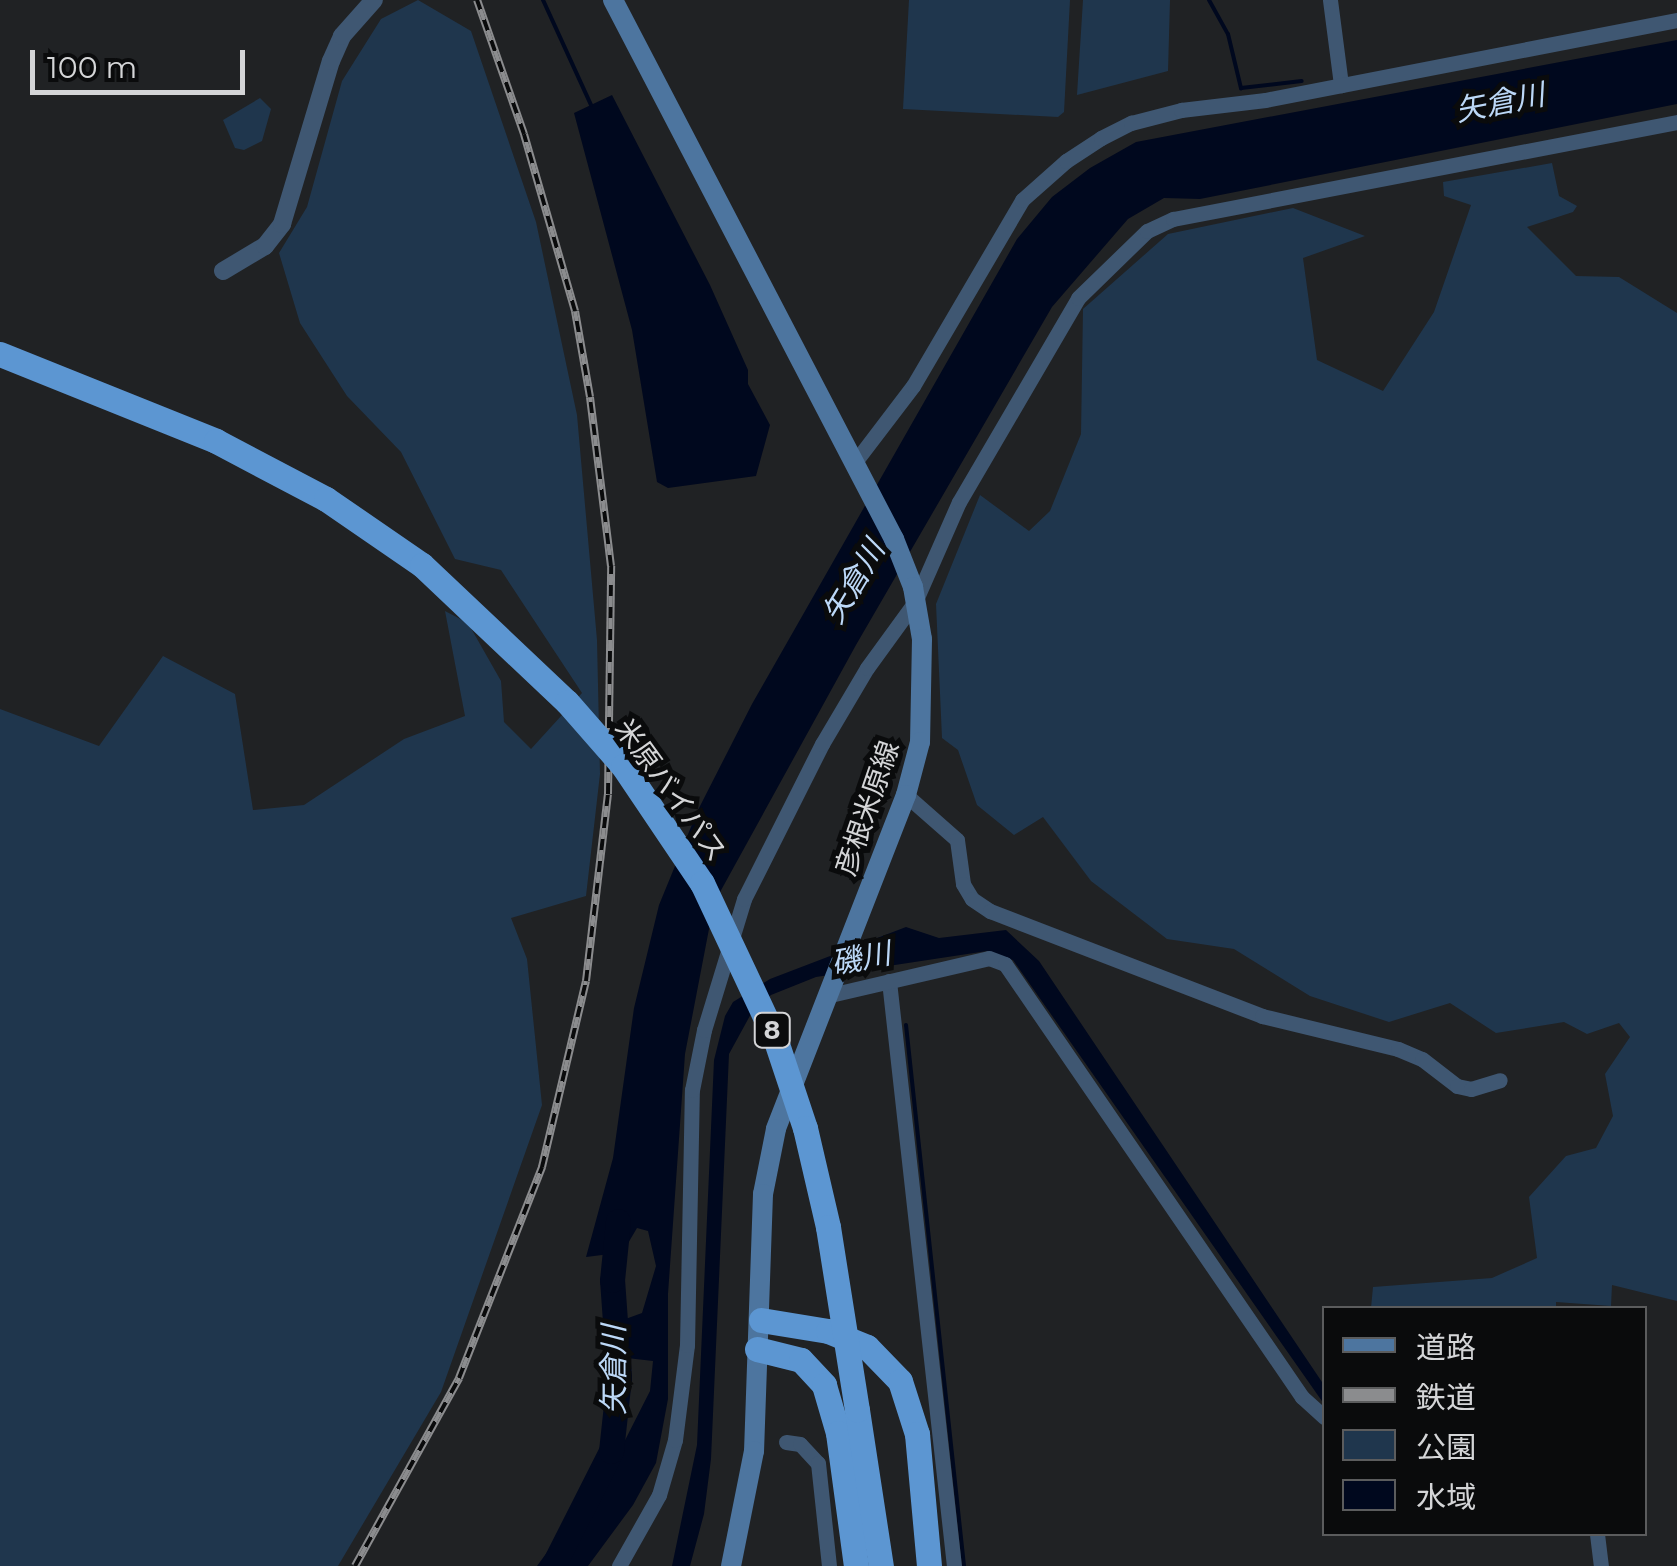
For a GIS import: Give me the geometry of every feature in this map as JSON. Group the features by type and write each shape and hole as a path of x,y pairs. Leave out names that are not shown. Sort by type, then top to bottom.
{"highway":[{"name":"米原バイパス","path":"0,354 216,441 326,499 422,564 567,702 623,766 702,884 775,1038 805,1128 828,1227 882,1566"},
{"path":"761,1320 828,1331 866,1347 900,1381 917,1434 929,1566"},
{"path":"758,1349 801,1360 824,1385 838,1433 856,1566"}],"main road":[{"name":"彦根米原線","path":"613,0 859,469 914,594 924,706 920,742 906,796 776,1129 763,1194 754,1451 730,1566"}],"street":[{"path":"223,270 265,246 282,224 331,60 342,36 374,0"},
{"path":"1330,0 1341,85"},
{"path":"859,469 913,386 1022,200 1066,161 1131,124 1180,110 1341,85 1677,20"},
{"path":"619,1566 659,1496 675,1440 686,1346 692,1090 704,1030 744,899 822,744 914,594 958,502 1078,298 1147,231 1198,213 1677,122"},
{"path":"906,796 957,840 963,884 972,899 990,912 1262,1016 1398,1048 1422,1059 1457,1086 1470,1090 1500,1080"},
{"path":"829,990 989,958 1005,964 1302,1397 1322,1415"},
{"path":"889,980 954,1566"},
{"path":"786,1442 800,1444 818,1462 828,1566"},
{"path":"1596,1536 1601,1566"}],"green space":[{"path":"418,0 471,31 536,222 577,415 597,640 600,774 586,896 511,918 527,959 542,1105 441,1392 338,1566 0,1566 0,709 99,746 163,656 235,694 253,810 304,805 404,739 465,716 445,611 468,623 501,681 504,722 531,749 582,693 501,570 455,559 401,452 347,396 300,323 279,253 307,207 342,81 381,19"},
{"path":"909,0 1070,0 1064,112 1058,117 903,109"},
{"path":"1083,0 1170,0 1168,71 1077,95"},
{"path":"260,98 271,109 262,141 244,150 235,148 223,120"},
{"path":"1552,163 1559,196 1577,206 1573,212 1527,227 1576,276 1619,277 1677,313 1677,1301 1612,1285 1611,1306 1556,1302 1556,1306 1371,1306 1373,1287 1492,1278 1537,1258 1529,1197 1566,1156 1596,1148 1613,1116 1605,1074 1630,1037 1619,1023 1587,1034 1564,1022 1496,1033 1450,1003 1389,1022 1310,996 1234,949 1167,939 1091,881 1043,817 1014,835 977,805 958,750 942,738 936,604 980,495 1029,531 1050,511 1081,434 1083,309 1168,234 1293,208 1365,236 1303,258 1317,360 1383,391 1434,312 1471,205 1444,196 1443,182"}],"water":[{"path":"1677,40 1677,104 1200,199 1164,198 1128,219 1052,307 856,645 714,903 685,1054 668,1294 668,1399 656,1463 633,1505 588,1566 537,1566 615,1460 650,1391 653,1361 627,1358 606,1342 609,1325 642,1313 656,1266 648,1231 637,1228 627,1245 610,1254 586,1257 613,1158 634,1008 659,905 698,810 752,704 1017,239 1052,197 1090,168 1136,142"},
{"path":"612,95 710,285 748,370 748,384 770,425 756,476 668,488 657,482 632,330 574,113"},
{"name":"磯川","path":"906,927 939,938 1006,930 1039,961 1322,1382 1322,1401 1013,960 987,951 816,977 771,995 752,1012 729,1054 711,1459 704,1514 690,1566 672,1566 697,1445 714,1060 725,1016 733,1002 770,979"}],"waterway":[{"path":"543,0 591,105"},
{"path":"1209,0 1228,34 1241,88 1302,81"},
{"path":"906,1025 964,1566"},
{"name":"矢倉川","path":"553,1566 611,1451 619,1377 612,1280 618,1221"}],"railway":[{"path":"355,1566 459,1378 542,1167 586,981 608,794 611,566 590,397 575,311 524,134 477,0"}]}
